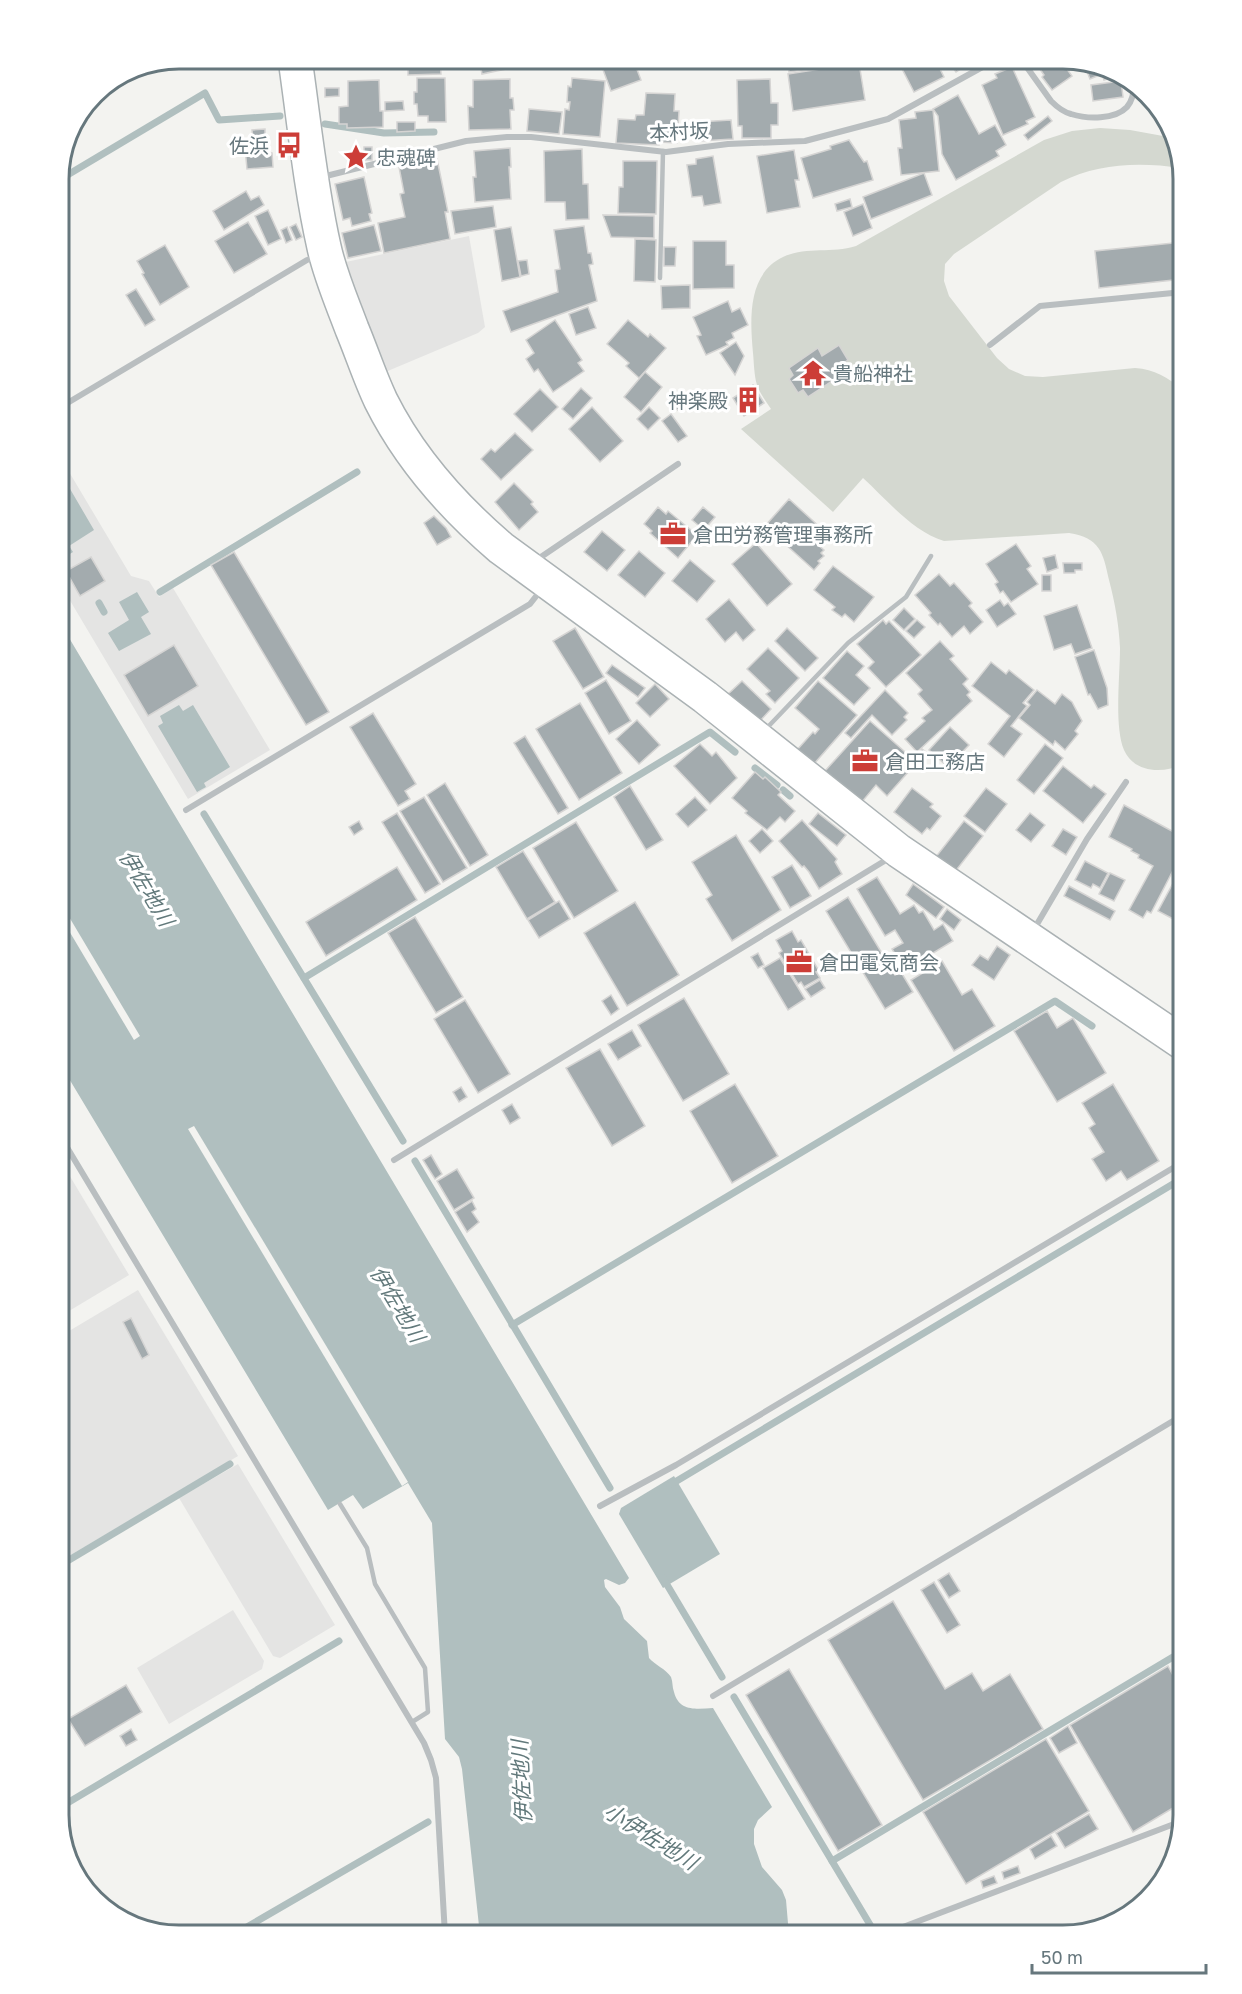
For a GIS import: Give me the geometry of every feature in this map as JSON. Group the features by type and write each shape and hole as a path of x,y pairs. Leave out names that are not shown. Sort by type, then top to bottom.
{"street":[{"path":"298,69 312,179 326,254 366,366 382,401 421,466 445,496 472,523 538,575 663,666 895,848 936,878 1173,1035"},
{"name":"本村坂","path":"312,179 476,139 531,137 663,152 728,144 805,141 876,123 899,114 979,69"},
{"path":"1029,69 1051,101 1072,115 1110,116 1120,113 1128,106 1133,95"},
{"path":"69,402 307,260 326,254"},
{"path":"990,345 1040,306 1173,293"},
{"path":"186,810 530,604 538,575 536,559 678,464"},
{"path":"1029,939 1087,839 1126,782"},
{"path":"394,1160 886,860 895,848"},
{"path":"69,1151 412,1722 431,1760 436,1778 444,1925"},
{"path":"600,1506 696,1453 1173,1169"},
{"path":"713,1696 1173,1422"},
{"path":"908,1925 1172,1825"}],"lane":[{"path":"660,278 663,152"},
{"path":"758,739 848,643 906,597 931,556"},
{"path":"340,1504 367,1548 375,1584 425,1668 428,1712 412,1722"}],"shaded area":[{"path":"1100,128 1130,130 1164,136 1172,167 1135,165 1104,168 1061,182 954,254 945,264 944,281 949,296 997,358 1009,369 1025,376 1043,377 1135,368 1149,370 1173,382 1173,768 1167,769 1142,767 1129,758 1124,750 1118,715 1120,648 1118,622 1105,562 1094,543 1079,535 1069,533 944,541 921,530 863,478 833,512 741,429 771,409 756,381 751,326 753,299 757,286 771,265 792,254 856,246 1044,140 1072,131"},
{"path":"469,236 485,327 478,333 383,373 341,263"},
{"path":"69,472 131,576 149,581 159,597 173,588 270,750 188,799 69,599"},
{"path":"69,1175 129,1275 69,1311"},
{"path":"138,1290 238,1456 69,1556 69,1331"},
{"path":"238,1464 335,1625 280,1658 273,1656 179,1498"},
{"path":"233,1610 264,1661 262,1669 169,1724 137,1668"}],"water":[{"path":"69,487 94,530 69,546"},
{"path":"137,592 149,612 141,617 151,634 119,651 108,633 129,620 119,602"},
{"path":"69,638 629,1578 625,1583 619,1585 604,1580 605,1587 620,1607 624,1619 647,1641 649,1658 671,1677 676,1698 680,1703 689,1708 713,1708 772,1807 758,1820 754,1829 754,1844 762,1867 782,1890 786,1900 788,1925 479,1925 462,1769 459,1757 445,1739 432,1523 408,1483 363,1509 353,1495 328,1510 69,1079"},
{"path":"179,705 183,711 193,705 230,767 204,783 206,787 197,792 158,726 163,723 160,716"},
{"path":"674,1476 720,1554 663,1588 619,1514 621,1508"}],"pier":[{"path":"69,917 140,1036 134,1040 69,931"},
{"path":"194,1126 408,1482 402,1486 188,1129"}],"building":[{"path":"408,69 441,69 441,74 408,75"},
{"path":"481,69 506,69 482,74"},
{"path":"603,69 637,69 641,80 611,91"},
{"path":"789,69 810,69 789,72"},
{"path":"820,69 860,69 865,100 793,111 788,74"},
{"path":"902,69 940,69 944,77 914,92"},
{"path":"1013,69 1035,117 1026,121 1028,124 1003,135 982,85 997,78 995,74"},
{"path":"1040,69 1067,69 1072,76 1052,90 1042,77 1044,75"},
{"path":"1087,72 1099,75 1090,79"},
{"path":"417,78 445,78 446,122 428,122 428,116 418,116 417,104 414,104"},
{"path":"572,78 605,81 600,137 563,134 565,109 569,110 570,102 567,102 568,86 571,87"},
{"path":"510,79 510,98 513,98 514,110 510,110 511,129 469,130 468,106 473,107 473,80"},
{"path":"770,79 771,103 778,103 778,125 771,125 771,138 742,138 742,126 738,126 737,80"},
{"path":"379,80 383,127 347,128 347,124 339,124 339,107 348,106 348,81"},
{"path":"1114,82 1122,87 1123,97 1093,101 1091,85"},
{"path":"325,88 339,88 339,96 325,97"},
{"path":"646,93 675,94 674,111 679,111 677,143 659,142 659,145 616,143 618,119 635,120 636,115 644,115"},
{"path":"958,95 979,134 995,125 1006,145 996,151 999,156 956,180 942,154 938,116 933,109"},
{"path":"403,101 404,110 385,111 385,102"},
{"path":"529,109 562,112 559,134 527,131"},
{"path":"933,110 939,171 901,175 898,148 902,148 899,120 916,118 915,112"},
{"path":"1048,116 1052,121 1028,140 1024,135"},
{"path":"731,120 733,139 700,141 698,122"},
{"path":"397,122 415,122 415,131 397,132"},
{"path":"265,129 265,140 253,140 252,130"},
{"path":"849,140 864,162 867,161 873,180 813,198 801,158 831,149 830,146"},
{"path":"269,146 273,167 247,169 245,148"},
{"path":"364,147 372,147 372,160 364,160"},
{"path":"510,148 511,199 475,202 474,151"},
{"path":"582,149 583,184 588,184 589,219 566,220 565,202 545,202 544,151"},
{"path":"794,150 799,180 795,180 800,207 767,213 757,156"},
{"path":"713,156 721,203 704,206 702,196 692,197 687,165 696,164 696,159"},
{"path":"437,159 448,212 445,212 450,239 384,253 378,223 405,217 400,194 404,193 399,167"},
{"path":"623,161 657,161 656,214 618,213 619,187 623,187"},
{"path":"924,173 932,195 871,219 863,197"},
{"path":"364,177 372,213 369,214 371,221 352,226 350,218 343,220 335,184"},
{"path":"246,191 251,200 259,196 264,205 224,230 213,211"},
{"path":"850,199 852,207 837,211 835,204"},
{"path":"863,204 872,228 853,236 844,212"},
{"path":"493,206 496,227 455,234 451,211"},
{"path":"268,210 281,239 268,245 255,216"},
{"path":"603,215 654,216 654,238 611,237"},
{"path":"248,222 267,254 234,273 215,241"},
{"path":"296,224 302,237 296,240 290,227"},
{"path":"374,225 381,251 348,258 342,233"},
{"path":"584,226 588,253 591,253 593,264 589,265 597,301 511,332 503,311 558,292 555,270 560,269 554,230"},
{"path":"287,227 292,240 286,243 281,230"},
{"path":"511,227 520,277 502,281 494,230"},
{"path":"635,239 656,240 655,282 634,281"},
{"path":"693,241 726,241 726,265 734,265 734,288 693,289"},
{"path":"1173,243 1173,280 1099,288 1095,251"},
{"path":"165,245 189,287 160,305 137,261"},
{"path":"664,247 676,247 675,266 664,266"},
{"path":"527,260 529,274 521,276 518,261"},
{"path":"690,285 690,308 662,309 661,286"},
{"path":"136,289 155,320 145,326 126,295"},
{"path":"728,301 732,312 740,308 748,325 732,333 734,338 726,342 728,345 706,355 697,336 701,335 693,317"},
{"path":"588,307 596,328 576,335 569,314"},
{"path":"555,320 582,360 578,363 584,371 553,392 538,369 534,372 526,359 534,353 526,340"},
{"path":"628,320 648,337 650,334 666,348 639,378 626,366 629,363 607,344"},
{"path":"736,342 744,356 735,375 720,353"},
{"name":"貴船神社","path":"839,345 848,360 832,371 837,378 808,397 803,390 798,393 789,379 793,375 789,368 818,348 822,356"},
{"path":"645,372 662,387 641,412 624,397"},
{"name":"神楽殿","path":"753,385 764,403 744,416 733,398"},
{"path":"581,388 592,398 573,419 562,409"},
{"path":"540,389 558,407 532,432 514,414"},
{"path":"679,395 688,404 680,412 671,404"},
{"path":"592,407 623,441 600,462 569,429"},
{"path":"649,407 660,418 648,430 637,419"},
{"path":"671,414 687,436 678,442 662,421"},
{"path":"515,433 533,450 501,480 481,459 491,449 495,452"},
{"path":"514,483 533,502 531,504 538,512 519,530 495,502"},
{"path":"789,499 823,530 816,538 822,543 819,546 824,550 821,553 824,556 818,561 820,563 814,570 765,526"},
{"path":"658,507 666,514 668,511 697,535 678,558 650,533 652,531 644,524"},
{"path":"703,507 715,517 704,530 692,520"},
{"path":"434,516 451,537 437,545 424,523"},
{"path":"602,531 625,550 607,571 584,552"},
{"path":"756,543 792,584 767,606 732,564"},
{"path":"1016,544 1031,566 1027,569 1038,584 1011,602 1003,591 1000,593 995,584 998,582 986,564"},
{"path":"639,551 665,573 645,597 618,575"},
{"path":"234,552 329,712 306,725 211,565"},
{"path":"1055,555 1058,568 1047,572 1043,558"},
{"path":"91,557 105,581 80,596 69,576 69,569"},
{"path":"690,560 715,581 697,602 672,581"},
{"path":"1063,563 1082,563 1082,570 1075,570 1075,573 1064,573"},
{"path":"833,566 874,597 854,622 845,614 842,617 832,610 835,607 814,590"},
{"path":"939,574 950,586 954,583 972,603 969,606 983,622 970,634 964,626 952,637 940,623 938,625 929,615 931,613 915,595"},
{"path":"1042,575 1051,575 1051,591 1042,591"},
{"path":"729,599 755,630 743,641 736,632 725,642 706,619"},
{"path":"1000,600 1004,606 1008,603 1016,614 997,627 986,610"},
{"path":"1077,605 1092,648 1075,654 1071,644 1054,650 1044,616"},
{"path":"904,608 915,619 904,630 893,620"},
{"path":"883,620 886,624 889,621 921,655 886,687 868,668 874,662 857,644"},
{"path":"917,620 925,627 914,638 906,631"},
{"path":"575,628 604,677 583,689 553,641"},
{"path":"787,628 818,658 805,671 775,641"},
{"path":"940,641 954,656 950,659 968,679 963,684 970,692 967,695 972,701 917,752 905,739 925,721 922,718 932,710 918,694 922,690 906,673"},
{"path":"174,645 198,686 148,716 124,675"},
{"path":"768,648 799,678 775,703 766,694 770,691 747,669"},
{"path":"1094,650 1107,688 1108,705 1098,709 1090,694 1088,695 1075,657"},
{"path":"847,651 864,666 856,675 870,688 854,705 823,678"},
{"path":"991,662 1006,674 1009,670 1034,690 1023,703 1027,706 1011,726 1022,734 1004,757 988,744 1010,716 972,686"},
{"path":"612,665 645,688 638,697 606,673"},
{"path":"606,680 631,721 609,734 585,693"},
{"path":"742,681 771,709 759,722 726,696"},
{"path":"818,681 857,715 813,765 797,750 813,732 815,734 819,729 795,708"},
{"path":"655,684 669,699 650,717 636,703"},
{"path":"885,690 908,713 904,717 907,720 892,735 872,715 851,738 845,733"},
{"path":"1037,690 1055,704 1062,694 1072,702 1082,721 1075,731 1078,734 1065,750 1055,741 1053,745 1019,718 1030,705 1027,702"},
{"path":"580,703 622,773 579,800 536,729"},
{"path":"373,713 416,784 405,791 410,799 398,806 350,727"},
{"path":"637,720 660,745 639,764 616,739"},
{"path":"870,721 913,759 922,749 926,752 887,796 876,785 861,803 825,771"},
{"path":"950,727 969,745 948,767 929,750"},
{"path":"525,736 568,808 558,814 514,743"},
{"path":"700,744 712,756 716,752 737,778 710,804 674,766"},
{"path":"1045,744 1063,758 1034,794 1017,780"},
{"path":"1063,766 1091,788 1094,785 1106,794 1083,823 1043,791"},
{"path":"755,772 763,779 765,777 781,792 778,795 795,811 785,822 780,817 767,830 745,813 747,811 732,798"},
{"path":"445,783 488,855 470,866 427,795"},
{"path":"630,786 663,840 646,850 614,797"},
{"path":"912,788 933,804 930,807 941,816 930,830 927,828 922,834 894,812"},
{"path":"986,788 1007,804 985,832 964,816"},
{"path":"424,797 467,868 443,882 400,811"},
{"path":"695,797 707,810 688,827 676,814"},
{"path":"1124,805 1173,832 1173,870 1151,913 1147,911 1143,918 1129,910 1153,866 1138,858 1139,855 1131,851 1132,849 1109,837"},
{"path":"397,813 440,884 425,893 382,822"},
{"path":"818,813 846,835 837,846 809,824"},
{"path":"1030,813 1045,825 1031,842 1016,830"},
{"path":"802,820 837,859 835,862 842,874 819,889 804,866 802,867 779,841"},
{"path":"359,821 363,829 354,835 349,827"},
{"path":"964,821 983,836 954,873 935,858"},
{"path":"576,822 618,891 574,918 533,848"},
{"path":"762,829 773,841 760,853 749,841"},
{"path":"1063,829 1077,837 1066,855 1052,846"},
{"path":"736,835 781,910 732,941 706,899 712,895 692,862"},
{"path":"523,851 555,902 527,919 496,867"},
{"path":"1085,861 1108,873 1100,888 1093,884 1091,888 1075,880"},
{"path":"792,865 811,896 790,908 772,877"},
{"path":"397,867 417,900 326,956 306,922"},
{"path":"1110,873 1125,880 1114,901 1099,894"},
{"path":"877,877 900,914 914,905 919,913 923,911 934,930 943,924 953,941 905,970 892,949 903,943 895,930 885,936 857,889"},
{"path":"913,884 944,907 936,918 906,895"},
{"path":"1172,885 1173,886 1173,919 1158,911"},
{"path":"1069,886 1115,911 1110,920 1064,896"},
{"path":"848,897 895,975 901,972 913,992 885,1009 826,911"},
{"path":"559,901 570,919 539,938 528,920"},
{"path":"635,902 679,975 627,1006 584,933"},
{"path":"947,909 961,920 954,930 940,919"},
{"path":"415,917 463,997 436,1013 388,933"},
{"path":"792,931 798,942 801,940 819,971 816,972 820,978 804,987 801,982 798,984 779,953 782,951 776,940"},
{"path":"997,946 1010,955 994,980 972,965 980,955 988,960"},
{"path":"758,953 764,965 758,968 751,957"},
{"path":"780,958 805,999 788,1010 763,968"},
{"path":"942,961 962,995 972,989 995,1026 954,1051 911,980"},
{"path":"820,980 825,988 811,997 805,989"},
{"path":"611,995 619,1009 611,1015 602,1001"},
{"path":"684,998 729,1074 683,1101 638,1025"},
{"path":"465,1000 510,1074 478,1093 434,1019"},
{"path":"1047,1011 1057,1028 1073,1018 1106,1073 1057,1102 1014,1031"},
{"path":"632,1030 641,1046 618,1060 608,1044"},
{"path":"600,1049 645,1126 612,1146 566,1068"},
{"path":"735,1084 778,1156 732,1183 690,1111"},
{"path":"1113,1084 1159,1161 1127,1180 1121,1171 1106,1181 1092,1159 1104,1152 1089,1128 1095,1124 1082,1103"},
{"path":"461,1087 467,1097 459,1102 453,1092"},
{"path":"512,1104 520,1118 510,1124 502,1110"},
{"path":"431,1155 442,1174 435,1179 423,1160"},
{"path":"457,1169 474,1198 454,1210 437,1181"},
{"path":"472,1201 476,1209 472,1212 479,1222 467,1232 455,1212"},
{"path":"131,1318 149,1355 142,1359 123,1322"},
{"path":"949,1573 960,1591 949,1598 938,1580"},
{"path":"934,1582 960,1625 947,1633 921,1590"},
{"path":"893,1601 945,1689 972,1673 983,1691 1010,1674 1043,1729 923,1800 828,1640"},
{"path":"1168,1666 1173,1675 1173,1808 1133,1832 1070,1725"},
{"path":"789,1669 882,1825 838,1851 746,1695"},
{"path":"126,1685 142,1712 85,1746 69,1718"},
{"path":"1068,1726 1077,1743 1059,1753 1050,1738"},
{"path":"131,1729 137,1740 126,1746 120,1736"},
{"path":"1046,1739 1089,1811 966,1884 923,1812"},
{"path":"1089,1814 1098,1829 1065,1848 1056,1833"},
{"path":"1051,1836 1057,1846 1035,1859 1030,1849"},
{"path":"1018,1866 1020,1873 1004,1879 1002,1872"},
{"path":"994,1876 997,1883 983,1888 981,1881"}],"waterway":[{"path":"69,174 205,93 219,120 280,116"},
{"path":"325,124 384,133 434,132"},
{"path":"160,592 357,472"},
{"path":"99,603 104,612"},
{"path":"304,978 710,732 735,752"},
{"path":"755,768 777,785"},
{"path":"783,790 790,796"},
{"path":"204,814 403,1141"},
{"path":"512,1325 1055,1001 1092,1026"},
{"path":"415,1161 610,1488"},
{"path":"670,1485 1173,1184"},
{"path":"69,1560 230,1464"},
{"path":"663,1578 722,1677"},
{"path":"69,1802 339,1641"},
{"path":"832,1861 1173,1657"},
{"path":"734,1697 870,1925"},
{"path":"250,1925 428,1822"}],"place":[{"name":"佐浜","path":"289,145"},
{"name":"忠魂碑","path":"356,157"},
{"name":"貴船神社","path":"813,373"},
{"name":"神楽殿","path":"748,400"},
{"name":"倉田労務管理事務所","path":"673,534"},
{"name":"倉田工務店","path":"865,761"},
{"name":"倉田電気商会","path":"799,962"}],"water label":[{"name":"伊佐地川","path":"147,888"},
{"name":"伊佐地川","path":"398,1304"},
{"name":"伊佐地川","path":"521,1782"},
{"name":"小伊佐地川","path":"651,1836"}]}
